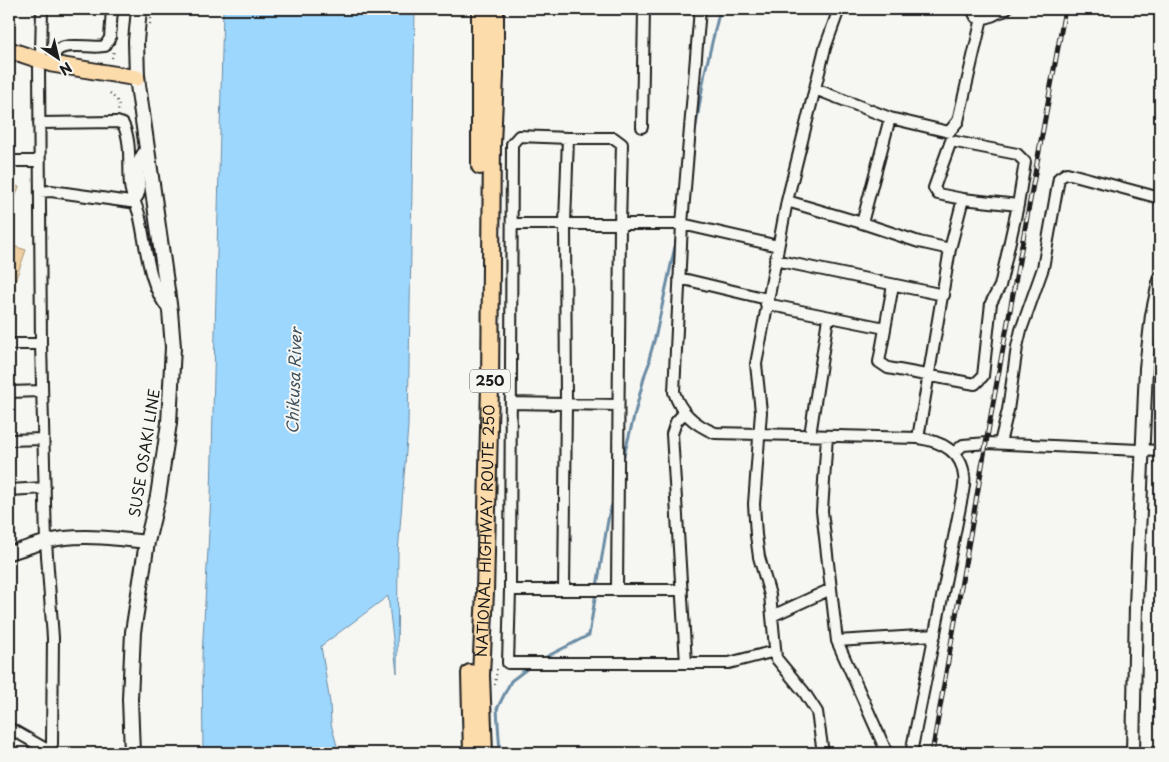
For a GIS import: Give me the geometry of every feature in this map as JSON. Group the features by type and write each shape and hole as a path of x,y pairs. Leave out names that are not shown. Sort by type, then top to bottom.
{"highway":[{"name":"NATIONAL HIGHWAY ROUTE 250","path":"472,753 470,673 475,588 479,376 480,9"},
{"name":"NATIONAL HIGHWAY ROUTE 250","path":"484,753 481,675 490,396 495,9"}],"main road":[{"name":"SUSE OSAKI LINE","path":"132,753 130,699 133,632 147,542 158,496 170,423 173,347 170,311 137,78 136,41 139,9"},
{"path":"9,50 46,66 137,78"}],"street":[{"path":"41,53 42,9"},
{"path":"9,728 51,752 53,638 46,542 39,161 39,123 46,66 55,52 63,47 96,48 105,46 110,38 112,9"},
{"path":"642,127 644,9"},
{"path":"700,9 682,224 674,392 676,402 684,413 701,427 715,433 918,438 933,440 946,446 959,460 964,475 963,492 911,753"},
{"path":"823,753 817,712 804,692 776,658 770,595 759,557 756,535 754,504 761,412 756,364 787,201 824,48 839,9"},
{"path":"972,9 976,17 982,18 991,18 995,12 1006,9"},
{"path":"982,18 958,121 950,136 934,188 938,194 963,199 1018,205"},
{"path":"815,89 890,118 1017,154 1025,162 1018,205 1000,286 991,303 983,376 975,384 888,368 879,362 893,285"},
{"path":"862,223 890,118"},
{"path":"39,123 117,122 123,124 126,129 130,160 130,187 140,218 142,237 156,290 170,311"},
{"path":"617,590 622,144 614,138 519,136 512,144 508,663 729,663 775,650"},
{"path":"564,589 565,223 568,138"},
{"path":"40,192 134,201 138,196 138,163 147,147"},
{"path":"9,161 39,161"},
{"path":"1000,443 1008,410 1017,347 1021,330 1043,268 1059,178 1067,173 1160,198"},
{"path":"918,438 944,295 950,249 963,199"},
{"path":"787,201 919,242 950,249"},
{"path":"512,224 682,224 778,246"},
{"path":"775,260 944,295"},
{"path":"679,278 828,318 885,328"},
{"path":"1133,753 1136,606 1146,368 1152,315 1160,278"},
{"path":"810,435 828,318"},
{"path":"9,344 41,344"},
{"path":"9,392 42,391"},
{"path":"511,403 618,405"},
{"path":"684,413 676,422 672,434 686,663"},
{"path":"827,436 822,511 837,641 887,753"},
{"path":"9,440 43,439"},
{"path":"954,454 963,445 1000,443 1160,451"},
{"path":"9,490 45,488"},
{"path":"9,553 64,538 90,537 147,542"},
{"path":"772,616 831,589"},
{"path":"510,590 682,590"},
{"path":"837,641 935,636"}],"path":[{"path":"148,25 153,9"},
{"path":"110,94 119,103 117,122"},
{"path":"495,690 497,669 508,663"}],"water":[{"name":"Chikusa River","path":"223,9 415,9 408,426 398,553 397,673 388,596 321,646 330,703 331,724 339,753 203,753 202,656 211,496"}],"building":[{"path":"9,183 19,187 9,215"},
{"path":"10,245 26,250 9,298 9,249"}],"waterway":[{"path":"694,137 705,72 720,9"},
{"path":"622,463 650,361 677,237"},
{"path":"542,659 589,635 609,514 613,502"},
{"path":"500,753 497,709 511,681 532,665"}],"railway":[{"path":"932,753 1065,9"}]}
